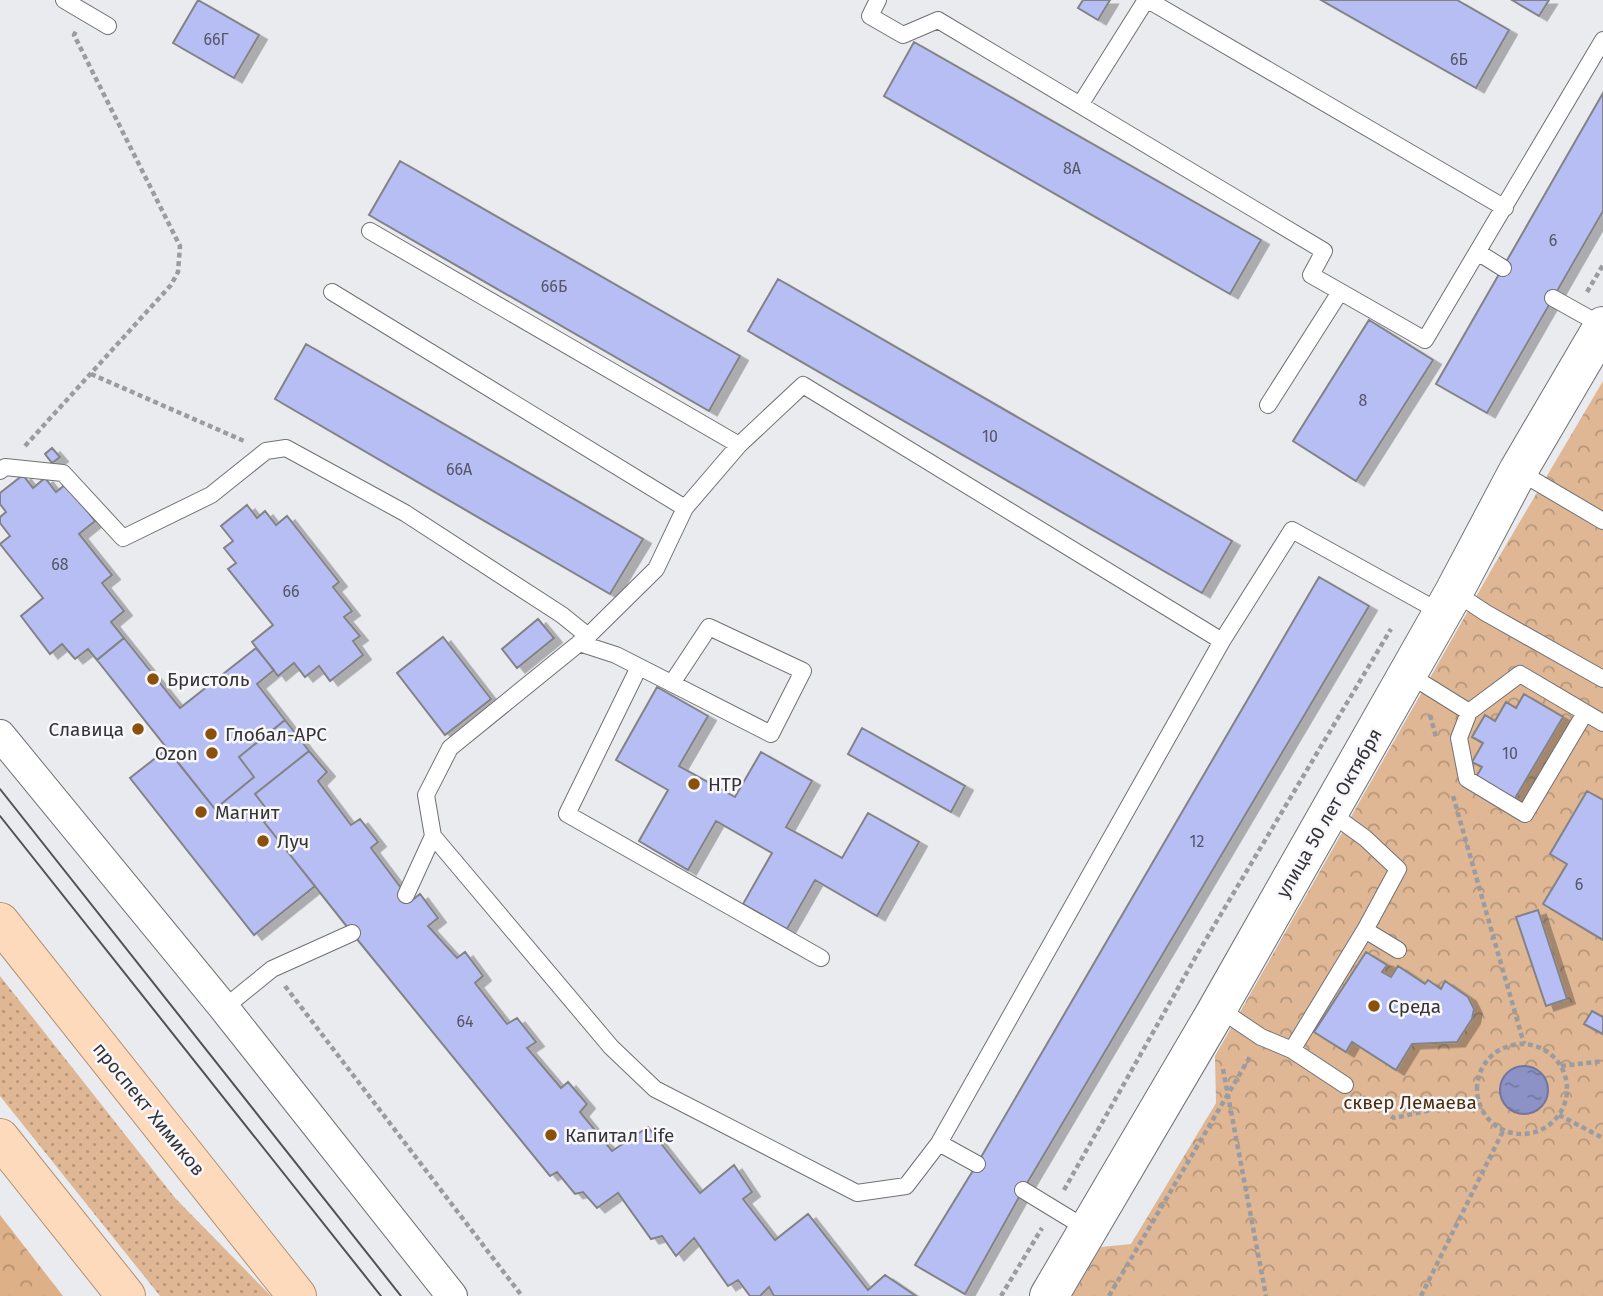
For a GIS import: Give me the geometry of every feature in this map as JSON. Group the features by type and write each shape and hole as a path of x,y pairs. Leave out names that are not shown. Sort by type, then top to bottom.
{"main road":[{"name":"проспект Химиков","path":"0,922 16,953 297,1296"},
{"path":"0,1138 126,1296"}],"street":[{"name":"улица 50 лет Октября","path":"1049,1296 1329,812 1414,677 1436,600 1518,471 1597,315"},
{"path":"0,735 225,1007 452,1296"}],"lane":[{"path":"64,0 108,26"},
{"path":"878,0 870,16 903,35 938,20 1324,251 1311,275 1425,340 1603,40"},
{"path":"1080,105 1147,0 1505,208"},
{"path":"370,230 739,445"},
{"path":"1479,253 1503,268"},
{"path":"332,292 685,508"},
{"path":"1268,405 1340,292"},
{"path":"1553,298 1597,315"},
{"path":"1222,641 803,385 739,445 685,508 656,569 583,640 450,748 426,795 433,836 611,1048 655,1089 857,1193 906,1186 939,1143 1222,641 1292,530 1436,600 1486,613 1603,679"},
{"path":"3,469 63,473 123,538 211,495 266,451 286,448 405,513 562,615 583,640 771,734 803,671 709,626 672,683"},
{"path":"1518,471 1603,522"},
{"path":"639,667 567,814 821,958"},
{"path":"1585,713 1525,814 1467,779 1459,738 1469,712 1520,674 1603,723"},
{"path":"1414,677 1469,712"},
{"path":"1292,1050 1365,930 1398,869 1365,838 1329,812"},
{"path":"406,895 433,836"},
{"path":"1365,930 1398,950"},
{"path":"225,1007 272,969 352,933"},
{"path":"1216,1011 1261,1037 1292,1050 1345,1085"},
{"path":"939,1143 977,1164"},
{"path":"1023,1190 1087,1229"}],"path":[{"path":"3,469 171,285 178,272 180,246 74,36 85,12"},
{"path":"1597,315 1603,265"},
{"path":"91,374 266,451"},
{"path":"1001,1296 1199,951 1436,600"},
{"path":"1414,677 1439,745"},
{"path":"1450,784 1524,1044"},
{"path":"1199,951 1202,964"},
{"path":"272,969 522,1296"},
{"path":"1216,1011 1227,1097 1266,1296"},
{"path":"1109,1296 1261,1037"},
{"path":"1524,1044 1542,1049 1553,1056 1566,1078 1567,1091 1565,1104 1559,1115 1546,1127 1521,1134 1504,1130 1485,1115 1478,1100 1477,1083 1487,1060 1500,1050 1524,1044"},
{"path":"1561,1066 1603,1061"},
{"path":"1345,1085 1394,1118 1478,1100"},
{"path":"1559,1115 1603,1138"},
{"path":"1421,1296 1504,1130"}],"green space":[{"name":"сквер Лемаева","path":"1603,381 1603,1296 1072,1296 1101,1247 1131,1244 1216,1103 1215,1056 1493,567"},
{"path":"0,976 175,1198 271,1296 160,1296 0,1096"},
{"path":"0,1215 63,1296 0,1296"}],"water":[{"path":"1524,1066 1541,1073 1548,1090 1541,1107 1524,1114 1507,1107 1500,1090 1507,1073"}],"building":[{"path":"198,0 259,35 234,78 173,43"},
{"path":"1083,0 1110,0 1098,20 1078,8"},
{"path":"1321,0 1457,0 1509,30 1476,88"},
{"path":"1512,0 1549,0 1539,16"},
{"path":"914,42 1261,240 1230,294 884,96"},
{"path":"1603,93 1603,211 1487,413 1436,384"},
{"path":"400,161 740,356 709,411 369,215"},
{"path":"778,279 1232,541 1202,593 748,331"},
{"path":"1369,320 1433,360 1356,481 1293,441"},
{"path":"306,344 643,539 610,594 275,399"},
{"path":"52,448 60,457 52,463 45,454"},
{"path":"23,475 33,488 45,478 56,492 66,484 95,521 79,534 112,575 102,583 124,611 111,622 124,638 97,660 88,649 75,659 62,644 50,654 21,616 43,598 0,544 10,536 0,523 0,517 6,512 0,504 0,493"},
{"path":"247,505 257,518 265,511 276,525 287,516 339,582 333,587 352,611 344,617 360,636 353,641 363,655 330,681 319,666 305,677 294,663 278,676 252,642 273,625 228,569 236,563 224,548 233,541 221,526"},
{"path":"1319,577 1369,606 1023,1190 965,1294 915,1265 977,1164"},
{"path":"538,619 554,638 517,668 502,649"},
{"path":"443,637 491,699 445,735 397,673"},
{"name":"Глобал-АРС","path":"124,638 180,708 256,648 274,670 257,684 285,720 239,757 254,777 215,809 97,660"},
{"path":"657,687 708,716 679,766 735,797 761,752 812,781 786,827 842,858 868,813 919,842 877,916 815,880 787,929 743,904 772,853 716,821 688,870 639,841 668,790 616,760"},
{"path":"1524,694 1563,717 1514,800 1476,777 1482,767 1472,762 1483,743 1472,737 1485,715 1495,721 1506,702 1516,708"},
{"path":"285,720 309,751 255,794 272,816 264,822 315,886 254,935 130,778 167,749 215,809 254,777 239,757"},
{"path":"862,728 965,786 951,812 848,754"},
{"path":"309,751 327,772 318,781 351,825 360,819 378,842 371,848 411,901 420,894 438,918 428,926 457,958 465,952 483,976 475,983 507,1024 517,1018 536,1042 527,1048 561,1088 568,1082 587,1104 580,1112 612,1151 648,1127 700,1193 734,1165 752,1192 743,1199 775,1240 808,1214 868,1290 885,1275 916,1296 774,1296 769,1287 760,1296 750,1296 738,1280 728,1286 694,1238 676,1256 662,1236 651,1239 618,1193 597,1208 583,1192 575,1194 557,1172 550,1176 264,822 272,816 255,794"},
{"path":"1587,791 1603,800 1603,940 1543,904 1567,864 1550,854"},
{"path":"1538,910 1567,999 1546,1006 1516,917"},
{"path":"1366,952 1387,965 1382,972 1391,977 1398,966 1425,984 1428,980 1441,989 1445,981 1468,997 1474,1009 1472,1019 1457,1042 1412,1044 1396,1070 1352,1042 1346,1052 1314,1032"},
{"path":"1592,1011 1603,1017 1603,1034 1584,1024"}],"tram line":[{"path":"0,789 401,1296"},
{"path":"0,816 381,1296"}],"place":[{"name":"Бристоль","path":"153,679"},
{"name":"Славица","path":"138,729"},
{"name":"Глобал-АРС","path":"211,734"},
{"name":"Ozon","path":"212,753"},
{"name":"НТР","path":"694,784"},
{"name":"Магнит","path":"201,812"},
{"name":"Луч","path":"263,841"},
{"name":"Среда","path":"1374,1006"},
{"name":"Капитал Life","path":"551,1135"}]}
